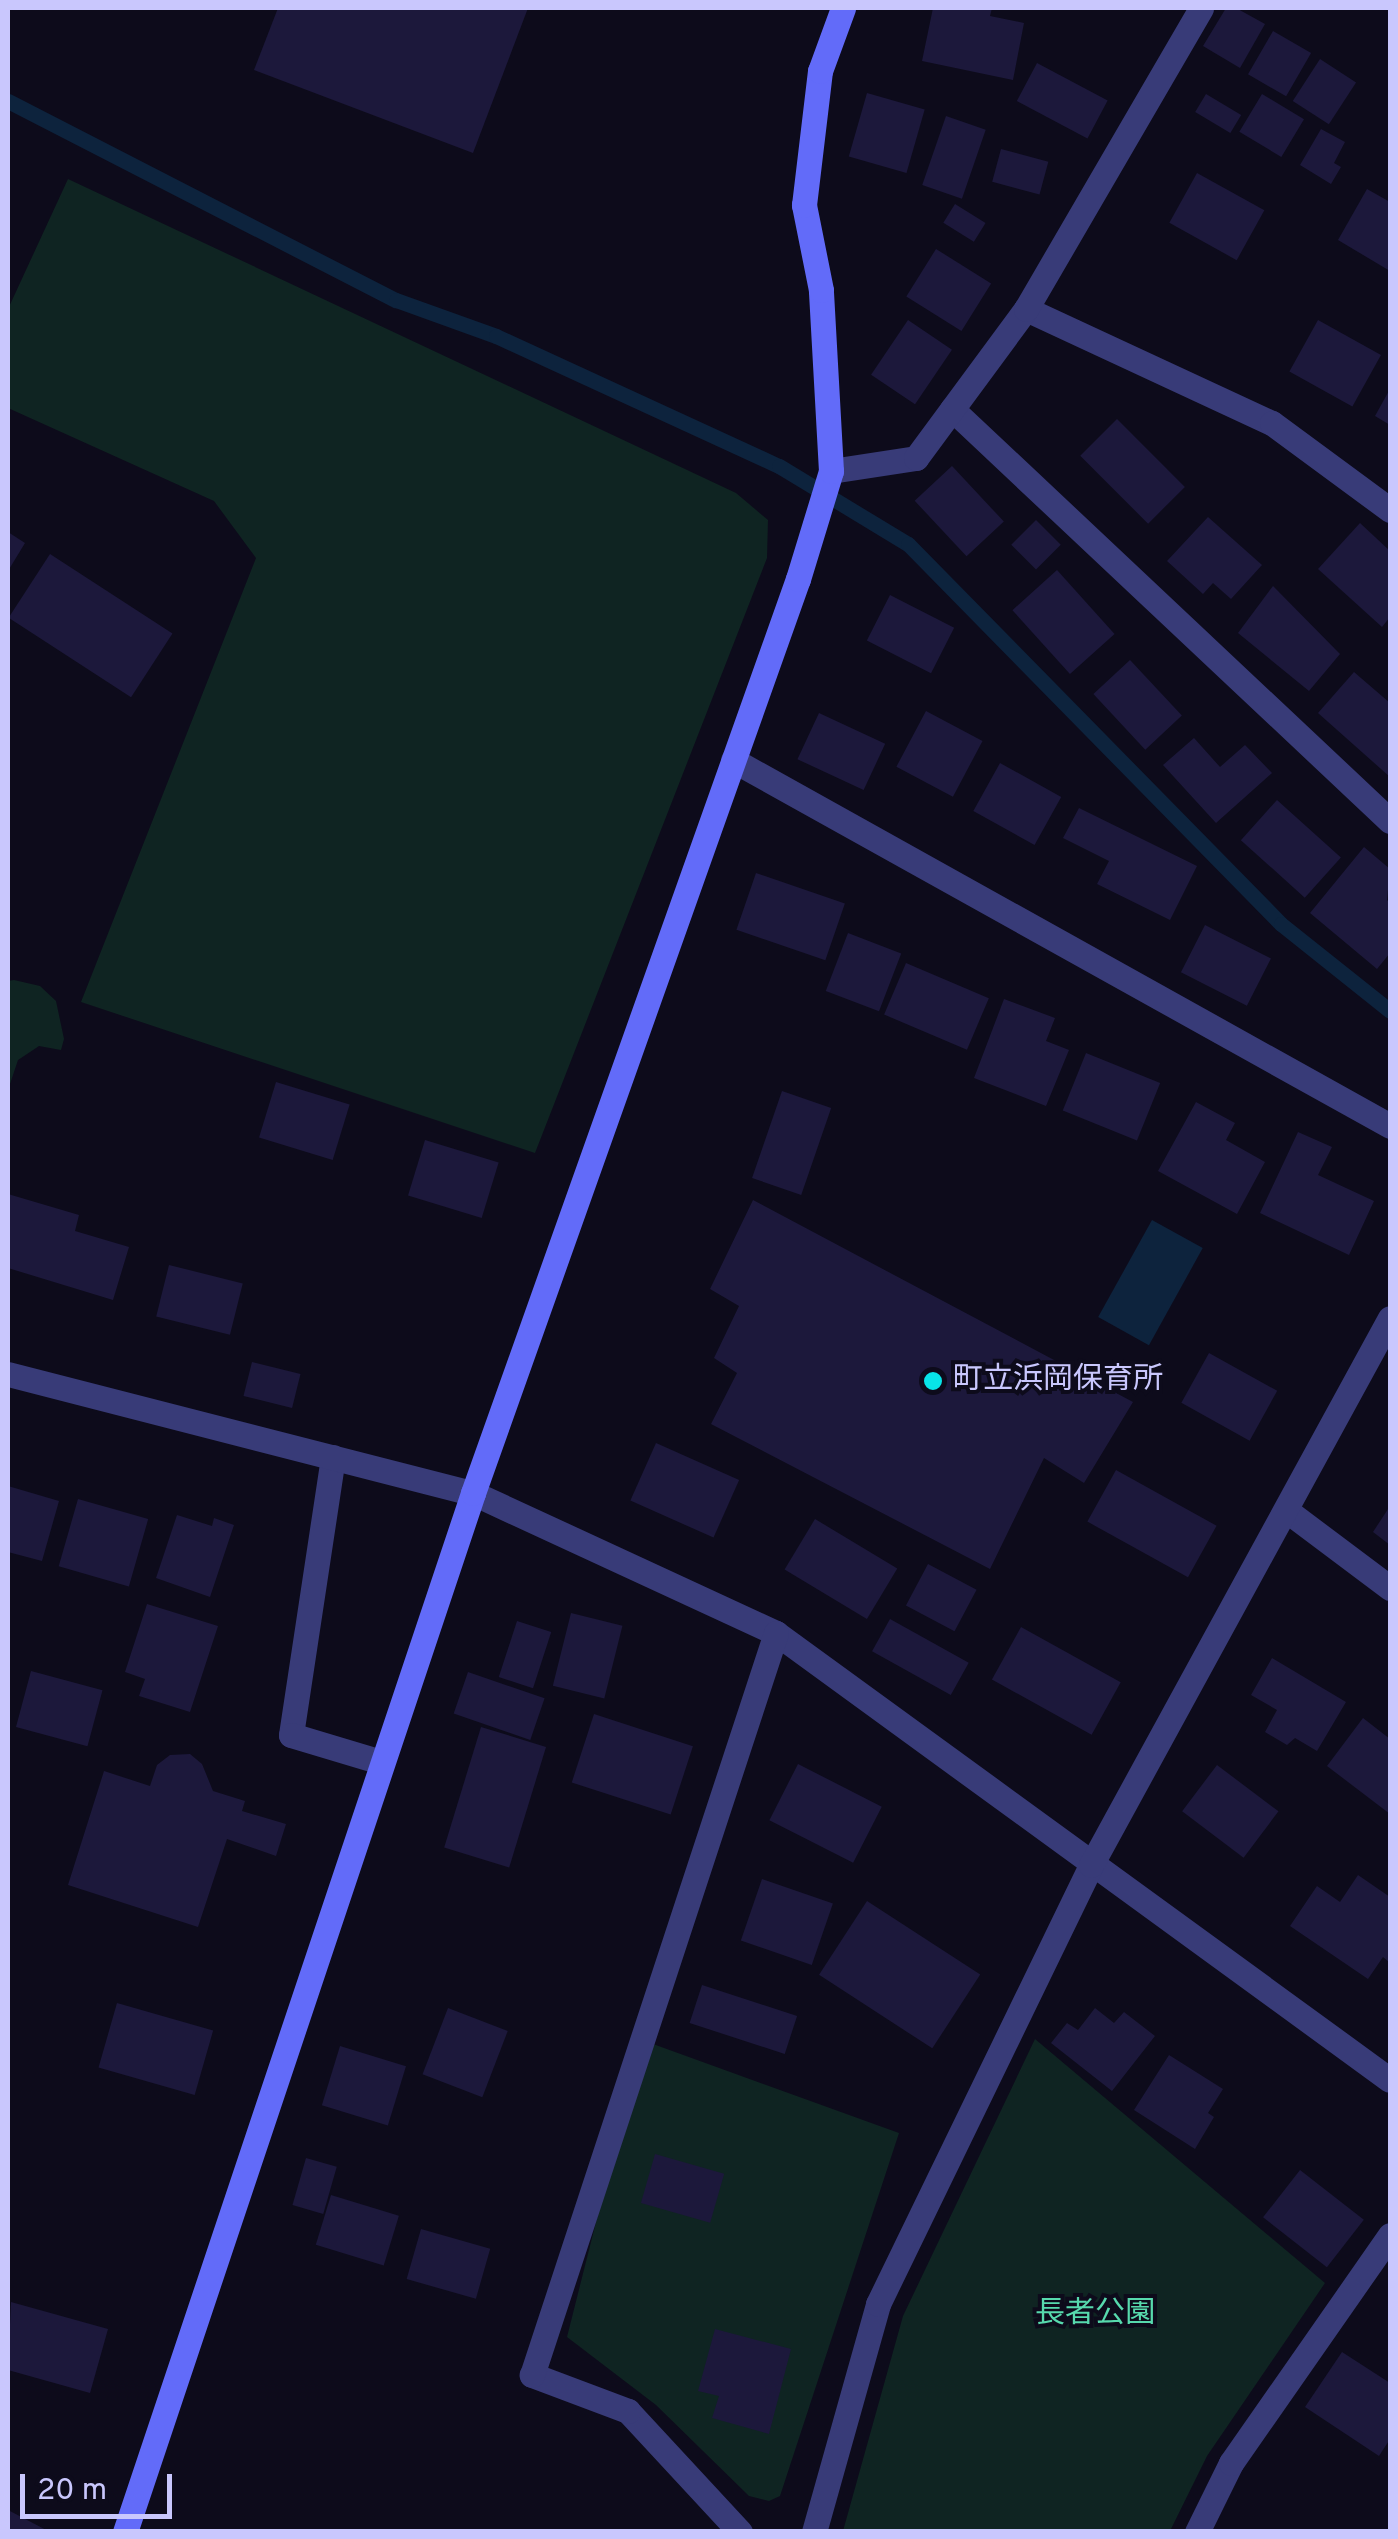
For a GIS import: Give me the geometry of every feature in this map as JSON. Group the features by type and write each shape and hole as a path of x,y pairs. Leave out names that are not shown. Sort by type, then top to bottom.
{"street":[{"path":"125,2532 473,1493 798,580 830,471 821,290 804,205 820,71 843,8"},
{"path":"830,471 916,458 1026,309 1201,8"},
{"path":"1026,309 1272,423 1390,510"},
{"path":"952,408 1390,821"},
{"path":"734,760 1390,1126"},
{"path":"814,2532 878,2304 1091,1865 1390,1318"},
{"path":"8,1374 473,1493 776,1633 1390,2080"},
{"path":"333,1457 291,1735 381,1762"},
{"path":"1286,1510 1390,1588"},
{"path":"740,2532 628,2411 532,2375 776,1633"},
{"path":"1197,2532 1231,2463 1390,2235"}],"green space":[{"path":"68,179 736,493 768,520 767,558 535,1153 81,1002 256,558 214,501 8,408 8,309"},
{"path":"8,981 40,986 56,1001 64,1039 61,1050 39,1046 18,1060 8,1090"},
{"name":"長者公園","path":"1035,2039 1325,2283 1207,2456 1170,2531 843,2531 903,2316"},
{"path":"642,2040 899,2133 780,2496 769,2501 749,2496 656,2405 567,2337"}],"water":[{"path":"1152,1220 1203,1248 1149,1345 1098,1317"}],"building":[{"path":"278,8 528,8 473,153 254,70"},
{"path":"933,8 992,8 990,16 1024,23 1013,80 922,61"},
{"path":"1226,8 1236,8 1265,24 1240,68 1203,46"},
{"path":"1273,31 1311,53 1286,96 1248,74"},
{"path":"1320,59 1356,82 1329,124 1293,101"},
{"path":"1037,63 1108,101 1087,139 1017,101"},
{"path":"867,93 925,110 906,173 849,156"},
{"path":"1206,94 1241,115 1230,133 1195,112"},
{"path":"1262,94 1304,119 1281,157 1239,132"},
{"path":"946,116 986,130 962,199 922,185"},
{"path":"1321,129 1345,142 1334,163 1341,167 1331,184 1300,165"},
{"path":"1001,149 1048,162 1040,195 992,182"},
{"path":"1197,173 1264,210 1237,260 1169,223"},
{"path":"1367,189 1390,202 1390,271 1338,240"},
{"path":"955,204 986,223 974,242 943,223"},
{"path":"936,249 991,283 961,331 906,296"},
{"path":"908,320 952,350 915,404 871,375"},
{"path":"1318,320 1381,355 1352,407 1289,372"},
{"path":"1390,389 1390,425 1375,416"},
{"path":"1117,419 1185,487 1148,524 1080,456"},
{"path":"952,466 1004,522 967,556 915,501"},
{"path":"1208,517 1262,565 1231,599 1213,583 1203,594 1167,561"},
{"path":"1036,520 1061,545 1036,569 1011,545"},
{"path":"1360,523 1390,551 1390,617 1382,627 1318,569"},
{"path":"8,532 25,543 8,571"},
{"path":"50,554 172,634 131,697 9,618"},
{"path":"1057,570 1115,634 1070,674 1012,610"},
{"path":"1273,586 1340,654 1309,691 1238,633"},
{"path":"890,595 954,628 931,673 867,640"},
{"path":"1130,660 1182,716 1145,750 1093,694"},
{"path":"1354,672 1390,703 1390,777 1318,713"},
{"path":"926,711 983,741 953,797 896,767"},
{"path":"819,713 885,744 864,790 797,759"},
{"path":"1194,738 1220,767 1245,745 1272,773 1216,823 1163,765"},
{"path":"1000,763 1061,797 1035,845 973,811"},
{"path":"1277,800 1341,858 1305,898 1241,840"},
{"path":"1079,808 1197,866 1170,920 1097,884 1109,861 1063,838"},
{"path":"1364,847 1390,869 1390,953 1377,969 1310,913"},
{"path":"756,873 845,904 825,960 736,930"},
{"path":"1205,925 1271,959 1247,1006 1181,972"},
{"path":"848,933 901,953 879,1011 826,991"},
{"path":"906,963 989,998 967,1050 884,1015"},
{"path":"1004,999 1055,1018 1046,1041 1069,1050 1046,1106 974,1078"},
{"path":"1086,1053 1160,1083 1137,1140 1063,1110"},
{"path":"276,1082 350,1105 333,1160 259,1137"},
{"path":"782,1091 831,1108 801,1195 752,1178"},
{"path":"1196,1102 1235,1123 1226,1140 1265,1162 1237,1214 1158,1171"},
{"path":"1298,1132 1332,1147 1318,1175 1374,1201 1349,1255 1260,1213"},
{"path":"425,1140 499,1163 482,1218 408,1195"},
{"path":"8,1194 79,1215 75,1231 129,1247 113,1300 8,1268"},
{"path":"753,1200 1133,1402 1084,1483 1044,1458 990,1569 711,1424 737,1373 714,1358 739,1306 710,1289"},
{"path":"169,1265 243,1283 230,1335 156,1316"},
{"path":"1209,1353 1277,1391 1250,1441 1181,1403"},
{"path":"252,1362 301,1374 292,1408 244,1396"},
{"path":"656,1443 739,1480 714,1538 630,1501"},
{"path":"1116,1470 1217,1526 1188,1577 1087,1522"},
{"path":"8,1486 59,1501 42,1561 8,1552"},
{"path":"78,1499 148,1519 129,1586 59,1566"},
{"path":"1390,1506 1390,1545 1373,1532"},
{"path":"177,1515 212,1526 214,1518 234,1525 210,1597 156,1578"},
{"path":"815,1519 897,1568 867,1619 785,1570"},
{"path":"928,1564 977,1590 954,1631 906,1605"},
{"path":"147,1604 218,1626 190,1712 139,1696 145,1679 125,1672"},
{"path":"571,1613 622,1626 604,1699 553,1686"},
{"path":"890,1619 969,1663 951,1695 872,1651"},
{"path":"517,1621 551,1632 533,1688 499,1677"},
{"path":"1021,1627 1121,1682 1092,1735 992,1679"},
{"path":"1272,1658 1346,1702 1317,1751 1295,1738 1287,1745 1265,1732 1277,1710 1251,1695"},
{"path":"31,1671 102,1690 87,1746 16,1727"},
{"path":"468,1672 545,1698 530,1740 454,1714"},
{"path":"594,1714 693,1746 671,1815 572,1782"},
{"path":"1363,1718 1390,1739 1390,1814 1327,1766"},
{"path":"481,1727 546,1747 509,1867 444,1847"},
{"path":"190,1754 202,1764 213,1791 245,1801 242,1811 286,1824 276,1856 227,1839 198,1927 68,1885 104,1771 150,1786 157,1765 170,1755"},
{"path":"798,1764 882,1807 853,1863 769,1820"},
{"path":"1217,1765 1278,1811 1244,1858 1182,1811"},
{"path":"1358,1875 1390,1897 1390,1963 1383,1957 1368,1979 1290,1926 1317,1886 1340,1902"},
{"path":"762,1879 833,1903 812,1965 741,1940"},
{"path":"867,1901 980,1975 932,2048 819,1975"},
{"path":"702,1985 797,2016 785,2054 690,2023"},
{"path":"117,2003 213,2031 195,2095 99,2067"},
{"path":"448,2008 508,2031 482,2097 423,2074"},
{"path":"1095,2008 1114,2023 1124,2012 1155,2036 1112,2091 1051,2043 1067,2023 1078,2030"},
{"path":"340,2046 406,2066 388,2125 322,2105"},
{"path":"1169,2055 1223,2089 1208,2113 1214,2117 1195,2149 1134,2110"},
{"path":"655,2154 724,2174 710,2223 641,2203"},
{"path":"306,2158 337,2167 323,2214 292,2205"},
{"path":"1300,2170 1364,2220 1327,2267 1263,2217"},
{"path":"331,2195 399,2216 384,2265 316,2245"},
{"path":"421,2229 490,2249 476,2299 407,2279"},
{"path":"11,2302 108,2329 90,2393 8,2370"},
{"path":"715,2329 791,2349 769,2434 712,2418 719,2396 698,2391"},
{"path":"1342,2352 1390,2383 1390,2439 1379,2456 1305,2407"},
{"path":"8,2510 50,2532 8,2532"}],"waterway":[{"path":"8,101 396,300 496,336 779,466 908,544 1281,924 1390,1011"}],"place":[{"name":"町立浜岡保育所","path":"933,1381"}]}
